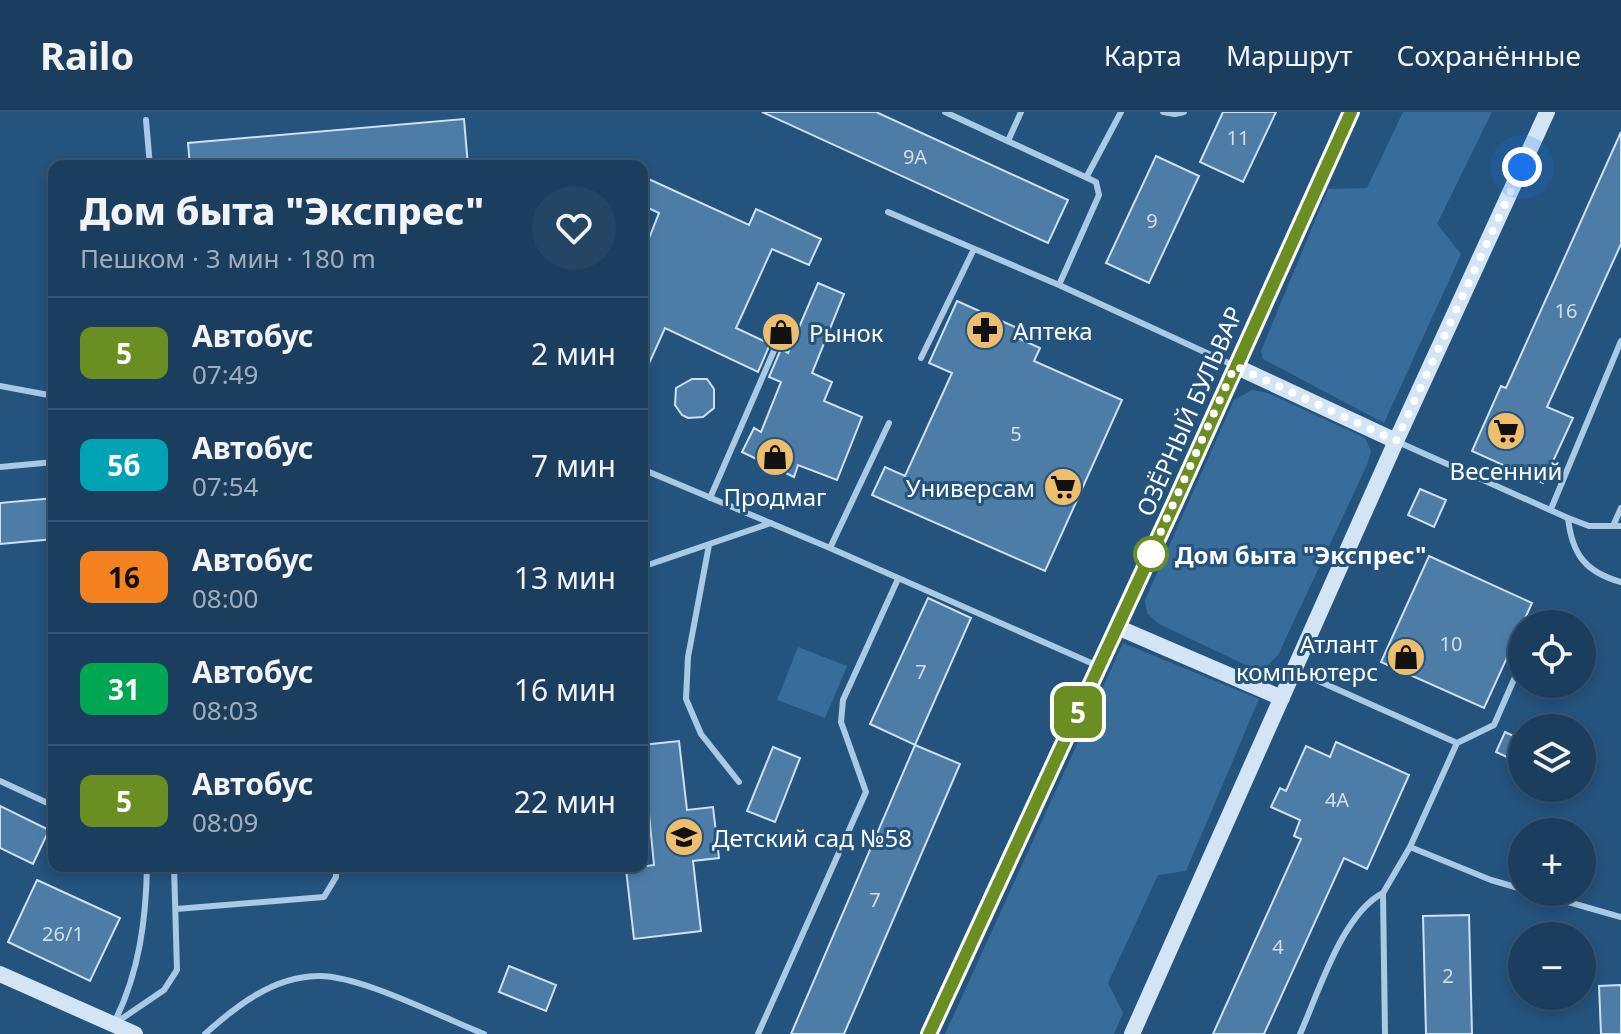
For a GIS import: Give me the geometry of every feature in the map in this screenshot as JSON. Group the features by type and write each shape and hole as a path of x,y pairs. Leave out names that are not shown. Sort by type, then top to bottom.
{"street":[{"name":"ОЗЁРНЫЙ БУЛЬВАР","path":"929,1034 1351,112"},
{"path":"1132,1034 1396,441 1547,112"},
{"path":"1235,366 1396,441"},
{"path":"1117,627 1282,698"},
{"path":"0,974 111,1029 135,1034"}],"lane":[{"path":"945,112 1096,182 1099,195 1059,285"},
{"path":"1008,141 1021,112"},
{"path":"1087,176 1121,112"},
{"path":"1163,112 1184,112"},
{"path":"146,120 149,160"},
{"path":"888,212 1059,285 1235,366"},
{"path":"921,358 974,249"},
{"path":"710,498 786,323"},
{"path":"1551,509 1621,341"},
{"path":"0,386 48,395"},
{"path":"830,548 889,423"},
{"path":"1396,441 1589,526 1617,526 1621,508"},
{"path":"0,467 48,463"},
{"path":"648,472 1099,666"},
{"path":"1568,518 1571,542 1584,562 1602,576 1621,582"},
{"path":"648,565 771,523"},
{"path":"709,545 688,657 686,699 701,734 739,782"},
{"path":"758,1034 866,792 841,722 843,700 898,579"},
{"path":"1294,670 1457,743"},
{"path":"1385,1034 1383,893 1410,847 1457,743 1494,725 1508,693"},
{"path":"0,781 48,803"},
{"path":"1410,847 1508,885"},
{"path":"111,1029 140,955 147,872"},
{"path":"111,1029 164,990 177,970 174,872"},
{"path":"176,909 324,897 336,872"},
{"path":"1300,1034 1348,926 1369,900 1383,893"},
{"path":"1582,906 1621,917"},
{"path":"205,1034 236,1006 249,999 277,985 316,976 350,980 484,1034"}],"shaded area":[{"path":"1403,112 1492,112 1437,224 1461,254 1384,423 1263,359 1261,351 1328,189 1367,188"},
{"path":"1252,390 1268,393 1365,438 1371,451 1278,655 1266,667 1252,668 1159,624 1147,613 1145,600 1234,400"},
{"path":"1123,643 1259,699 1186,871 1158,875 1108,983 1123,1013 1114,1034 945,1034"},
{"path":"798,647 847,666 825,718 777,700"}],"building":[{"path":"762,112 876,112 1068,200 1048,243"},
{"path":"1223,112 1276,112 1243,182 1200,162"},
{"path":"464,119 467,160 189,160 188,143"},
{"path":"1621,132 1621,244 1547,407 1573,418 1543,483 1472,451 1501,386 1506,388"},
{"path":"1156,156 1199,176 1149,283 1106,263"},
{"path":"648,179 749,225 756,209 821,239 809,265 772,249 736,328 770,344 758,372 665,328 648,366 648,241 659,213 648,208"},
{"path":"818,283 844,294 812,373 832,382 824,401 862,417 837,480 798,465 794,477 742,452 754,428 761,432 781,382 769,377 781,349 788,353"},
{"path":"957,301 1024,331 1020,339 1040,348 1034,361 1122,400 1045,571 872,495 885,467 905,476 952,373 929,363"},
{"path":"692,379 707,379 714,389 714,408 703,417 688,418 675,405 676,388"},
{"path":"1420,489 1446,500 1434,527 1408,515"},
{"path":"48,499 48,540 0,544 0,503"},
{"name":"Дом быта \"Экспрес\"","path":"1429,556 1532,603 1529,610 1508,610 1508,656 1484,708 1381,662"},
{"path":"928,598 971,618 915,745 870,724"},
{"path":"1505,732 1508,733 1508,758 1496,752"},
{"name":"Детский сад №58","path":"679,741 687,810 713,807 719,858 693,861 701,931 634,939 626,872 648,872 648,866 654,865 648,814 648,744"},
{"path":"1336,742 1409,775 1367,869 1344,858 1264,1034 1213,1034 1301,839 1294,836 1300,820 1271,807 1280,788 1286,791 1306,746 1330,757"},
{"path":"915,745 960,764 844,1034 791,1034"},
{"path":"773,747 800,758 775,822 747,811"},
{"path":"0,806 48,830 33,864 0,848"},
{"path":"37,880 120,918 90,981 8,942"},
{"path":"1469,915 1472,1034 1426,1034 1423,916"},
{"path":"509,966 556,985 546,1011 499,992"},
{"path":"1621,985 1621,1034 1601,1034 1599,986"}],"bus line":[{"name":"5","path":"929,1034 1351,112"}],"place":[{"name":"Аптека","path":"985,330"},
{"name":"Рынок","path":"781,332"},
{"name":"Весенний","path":"1506,431"},
{"name":"Продмаг","path":"775,457"},
{"name":"Универсам","path":"1063,487"},
{"name":"Дом быта \"Экспрес\"","path":"1151,554"},
{"name":"Атлант компьютерс","path":"1406,657"},
{"name":"Детский сад №58","path":"684,837"}],"route":[{"path":"1151,554 1235,366 1396,441 1522,167"}]}
